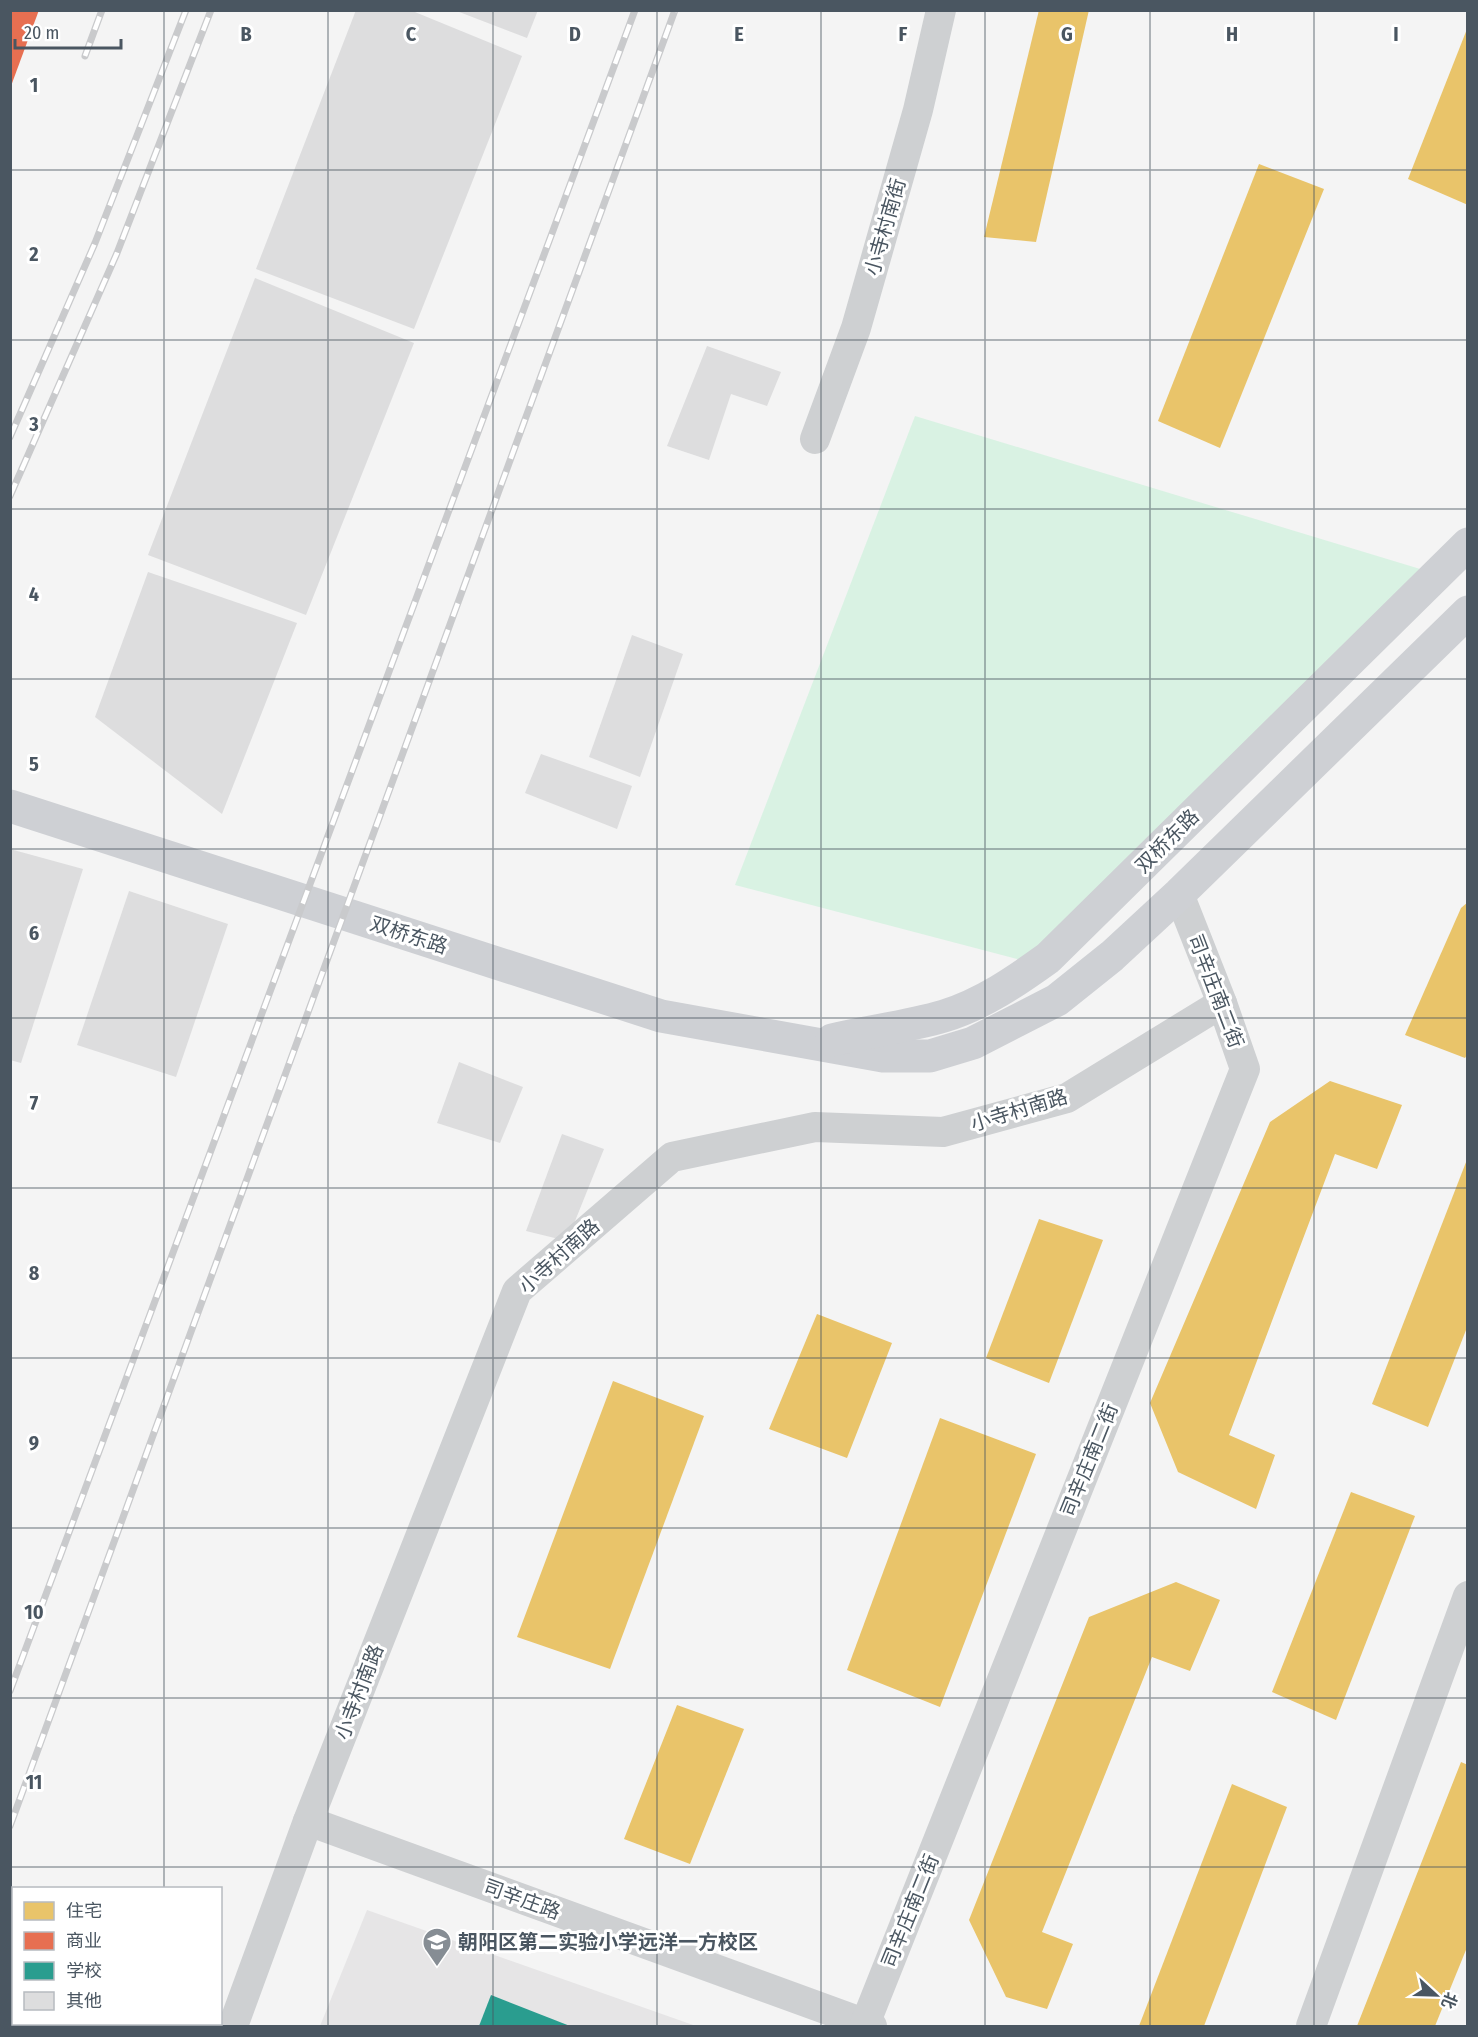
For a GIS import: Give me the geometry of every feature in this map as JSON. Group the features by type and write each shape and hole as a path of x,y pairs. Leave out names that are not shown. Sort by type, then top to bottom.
{"street":[{"name":"小寺村南街","path":"815,439 856,328 918,110 941,10"},
{"name":"双桥东路","path":"812,1044 947,1016 1005,989 1048,958 1467,544"},
{"name":"双桥东路","path":"10,806 661,1016 883,1056 930,1056 974,1043 1057,1000 1112,956 1179,894 1467,612"},
{"name":"司辛庄南二街","path":"868,2025 1245,1069 1179,894"},
{"name":"小寺村南路","path":"233,2026 308,1821 517,1291 672,1157 815,1127 943,1132 1067,1098 1222,1003"},
{"path":"1311,2026 1467,1596"},
{"name":"司辛庄路","path":"308,1821 868,2025"}],"shaded area":[{"name":"朝阳区第二实验小学远洋一方校区","path":"367,1910 696,2026 320,2026"}],"green space":[{"path":"915,416 1440,575 1032,963 735,885"}],"building: 住宅":[{"path":"1039,10 1089,10 1036,242 984,237"},
{"path":"1468,29 1468,205 1408,179"},
{"path":"1259,164 1324,189 1220,448 1158,421"},
{"path":"1468,902 1468,1053 1465,1058 1405,1035 1461,908"},
{"path":"1330,1081 1402,1105 1377,1169 1335,1154 1229,1435 1275,1455 1256,1509 1178,1472 1150,1403 1270,1122"},
{"path":"1468,1157 1468,1325 1428,1427 1372,1404"},
{"path":"1039,1219 1103,1240 1049,1383 986,1358"},
{"path":"817,1314 892,1343 847,1458 769,1429"},
{"path":"613,1381 704,1416 610,1669 517,1637"},
{"path":"940,1418 1036,1454 940,1707 847,1670"},
{"path":"1351,1492 1415,1516 1336,1720 1272,1692"},
{"path":"1176,1582 1220,1600 1190,1671 1152,1657 1042,1932 1073,1944 1047,2009 1006,1997 969,1920 1089,1617"},
{"path":"677,1705 744,1729 690,1864 624,1839"},
{"path":"1461,1762 1468,1765 1468,1945 1435,2026 1357,2026"},
{"path":"1232,1784 1287,1807 1204,2026 1139,2026"}],"building: 商业":[{"path":"10,10 39,10 11,86 10,86"}],"building: 学校":[{"path":"491,1995 570,2026 479,2026"}],"building: 其他":[{"path":"356,10 410,10 522,56 414,329 256,269"},
{"path":"454,10 538,10 527,38"},
{"path":"255,278 414,343 306,615 148,555"},
{"path":"707,346 781,372 767,406 731,394 709,460 667,446"},
{"path":"148,572 297,623 222,814 95,717"},
{"path":"632,635 683,654 640,777 589,757"},
{"path":"541,754 632,786 617,829 525,793"},
{"path":"10,849 83,869 21,1063 10,1060"},
{"path":"129,891 228,924 176,1077 77,1045"},
{"path":"459,1062 523,1087 500,1143 437,1123"},
{"path":"562,1134 604,1149 567,1241 526,1231"}],"railway":[{"path":"85,56 102,10"},
{"path":"10,437 95,243 186,10"},
{"path":"10,496 117,253 211,10"},
{"path":"10,1691 635,10"},
{"path":"10,1826 675,10"}],"place":[{"name":"朝阳区第二实验小学远洋一方校区","path":"437,1968"}]}
